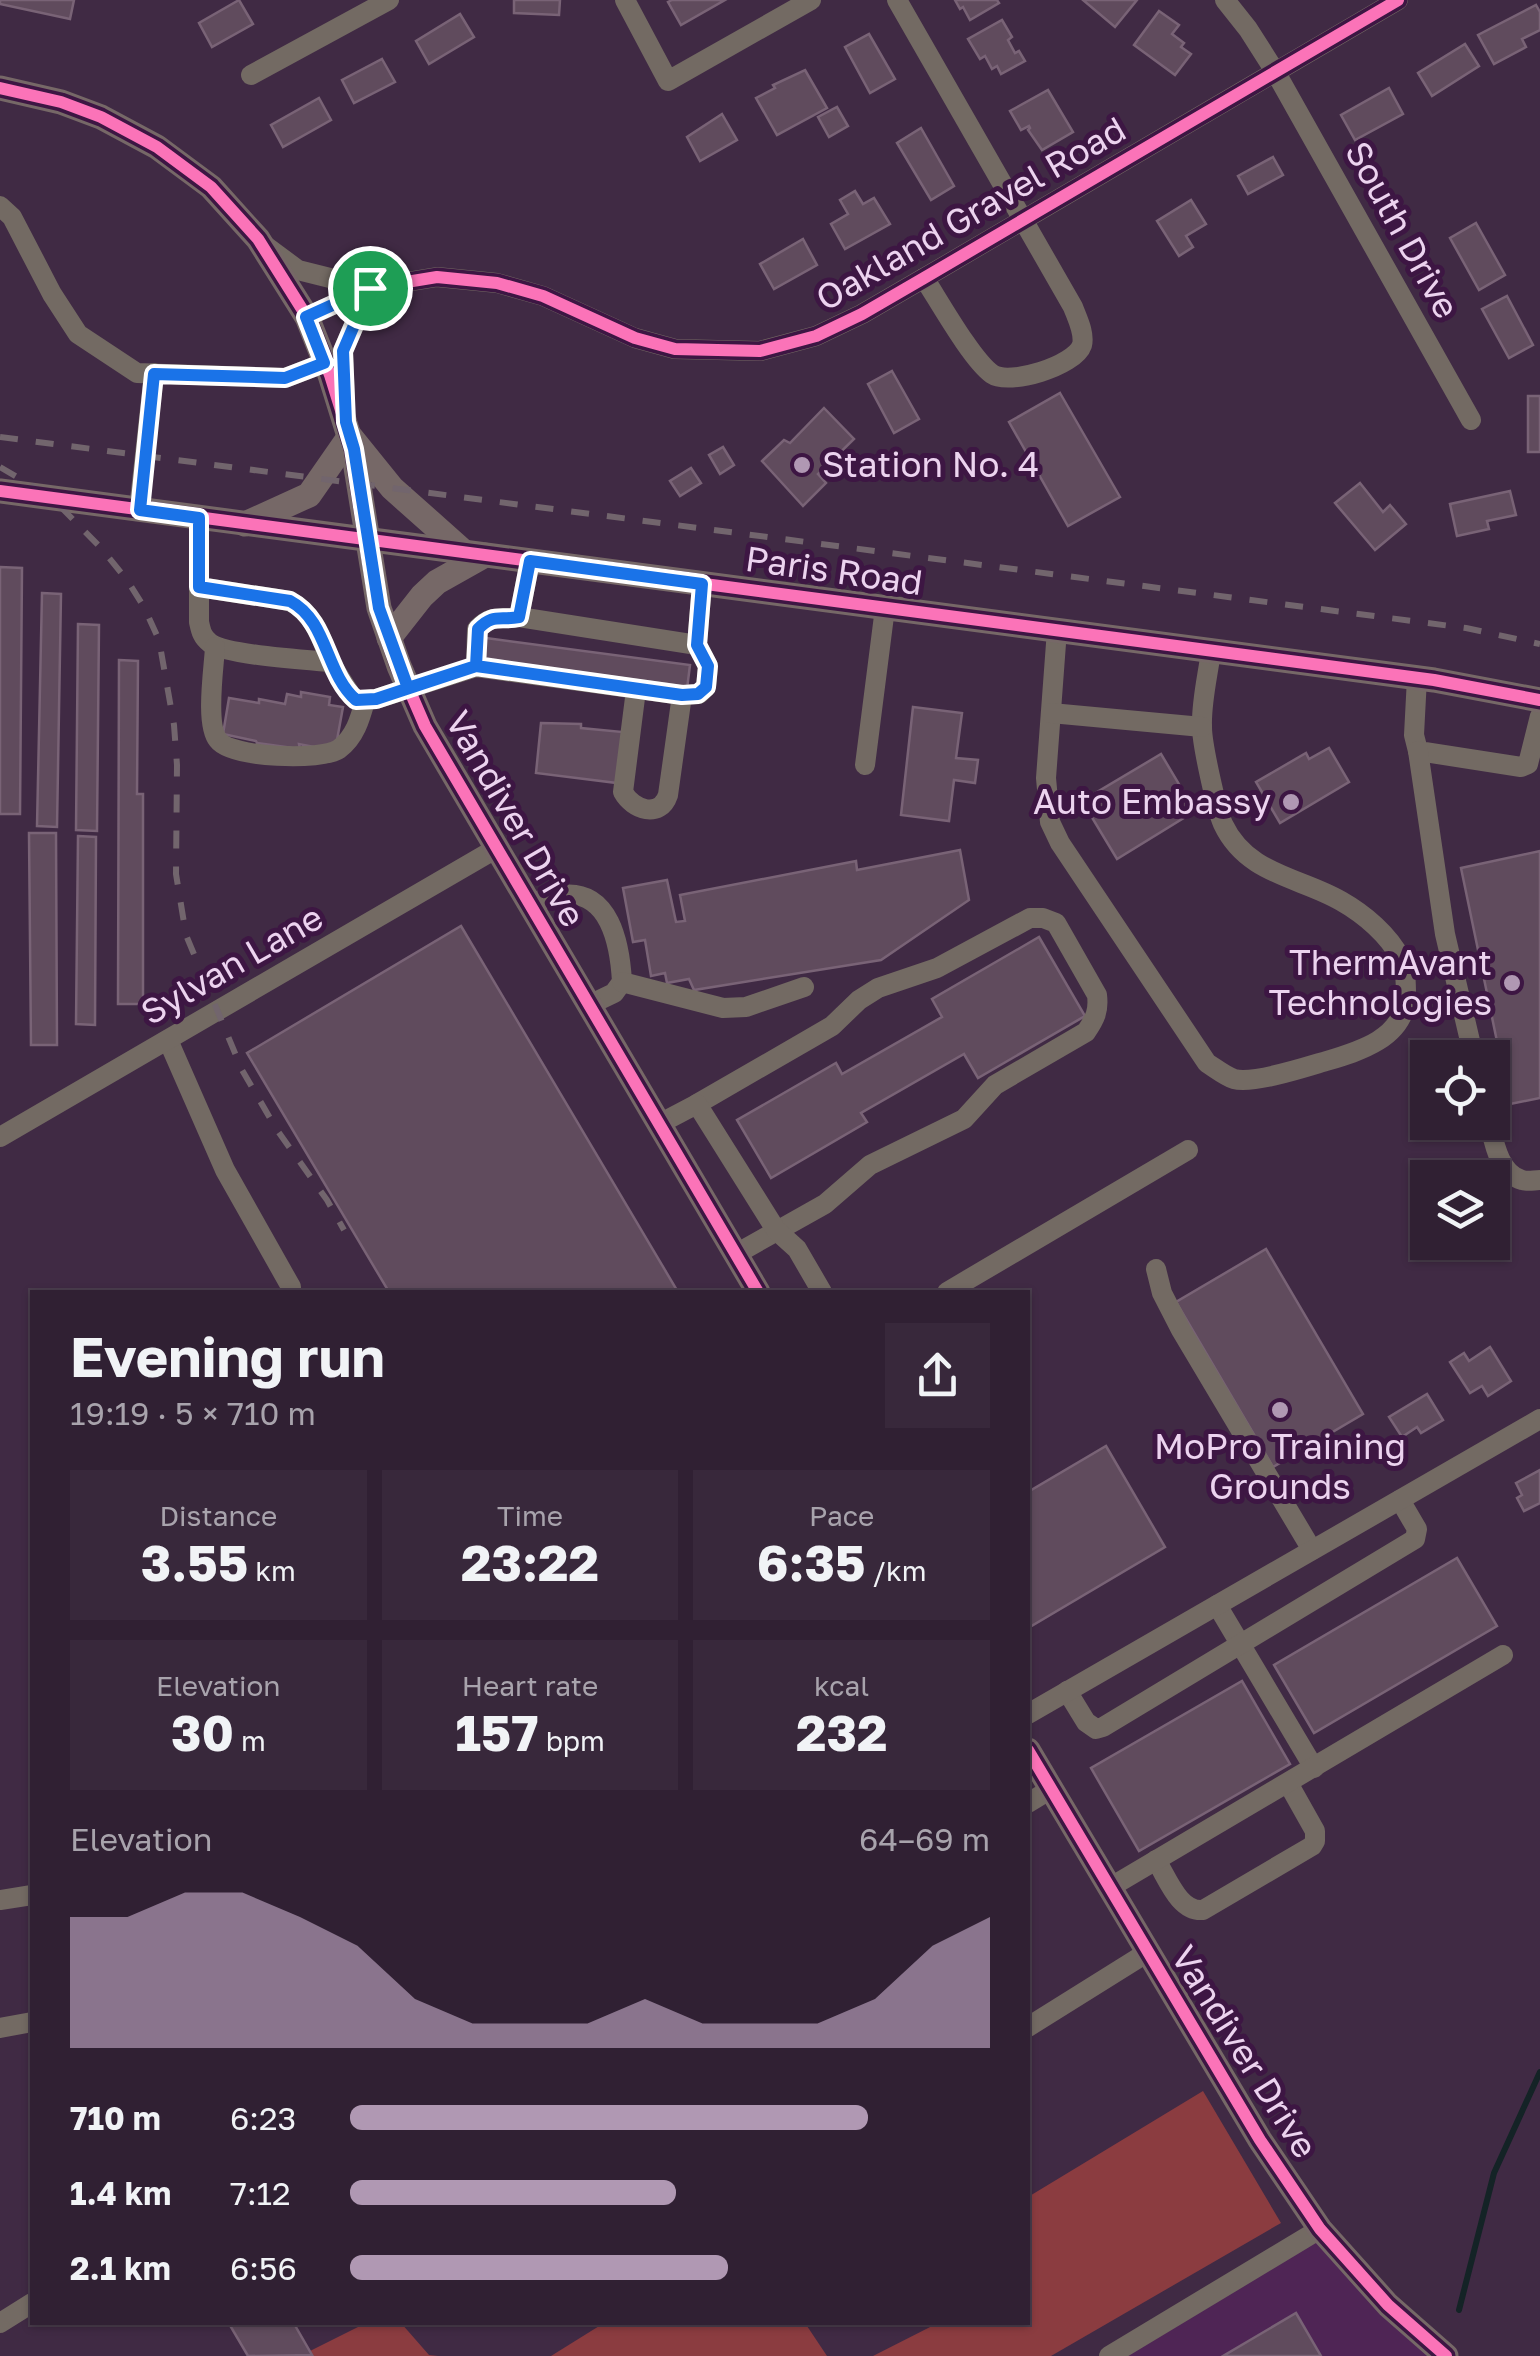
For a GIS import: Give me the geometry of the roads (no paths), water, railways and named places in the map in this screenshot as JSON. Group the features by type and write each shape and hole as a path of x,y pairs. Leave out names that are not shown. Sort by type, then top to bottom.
{"main road":[{"name":"Vandiver Drive","path":"0,88 101,116 157,147 211,187 258,239 306,317 348,429 379,608 425,726 757,1290"},
{"path":"246,524 309,495 348,429 392,488 438,530 474,554 436,582 389,638"},
{"name":"Paris Road","path":"0,490 1417,678 1540,700"},
{"name":"Vandiver Drive","path":"1030,1753 1260,2140 1320,2228 1388,2305 1446,2356"}],"street":[{"path":"251,75 389,0"},
{"path":"625,0 668,82 811,0"},
{"path":"897,0 1073,307 1082,330 1082,345 1074,356 1027,376 994,376 980,363 924,278"},
{"name":"South Drive","path":"1225,0 1276,72 1470,420"},
{"name":"Oakland Gravel Road","path":"306,317 370,288 437,277 496,282 543,296 635,338 676,350 760,351 816,336 862,314 1398,0"},
{"path":"0,206 12,217 78,334 137,373 285,378 324,363"},
{"path":"258,239 298,270 370,288 343,351 348,429"},
{"path":"140,510 154,374"},
{"path":"199,518 202,635 215,647 330,662"},
{"path":"519,617 530,561"},
{"path":"199,587 290,601 302,607 321,635 330,662 350,695 366,702 476,666 636,690 698,694 706,687 708,666 697,645 702,584"},
{"path":"866,765 885,608"},
{"path":"476,666 478,629 486,620 496,617 519,617 697,645"},
{"path":"1057,630 1046,778 1050,822 1060,843 1207,1063 1233,1079 1252,1079 1353,1053 1380,1040 1403,1015 1406,981 1402,960 1377,926 1340,900 1275,874 1241,850 1223,824 1202,727 1212,651"},
{"path":"215,647 213,728 220,744 228,748 249,753 319,756 336,751 358,727 366,702"},
{"path":"1417,678 1414,735 1445,934 1470,1040"},
{"path":"636,690 622,792 634,806 646,809 666,803 682,695"},
{"path":"1051,713 1202,727"},
{"path":"1418,751 1534,766 1540,716"},
{"name":"Sylvan Lane","path":"0,1137 497,848"},
{"path":"530,903 564,894 583,896 597,904 608,918 616,938 622,982 614,993 589,1005"},
{"path":"659,1124 832,1026 878,988 937,968 1030,918 1056,923 1097,995 1098,1008 1086,1032 995,1085 964,1119 870,1166 825,1204 736,1254"},
{"path":"622,982 723,1008 746,1007 804,987"},
{"path":"168,1040 225,1170 291,1287"},
{"path":"697,1104 776,1230 797,1249 821,1290"},
{"path":"1493,1140 1506,1170 1522,1180 1540,1180"},
{"path":"950,1290 1188,1150"},
{"path":"1156,1270 1180,1330 1312,1550"},
{"path":"1030,1713 1540,1419"},
{"path":"1067,1691 1086,1722 1096,1729 1102,1728 1415,1539 1417,1529 1400,1500"},
{"path":"1217,1605 1314,1768"},
{"path":"1110,1888 1504,1655"},
{"path":"1156,1860 1184,1905 1203,1910 1312,1846 1315,1831 1288,1783"},
{"path":"1030,1802 1050,1788"},
{"path":"0,1900 30,1895"},
{"path":"1030,2026 1148,1952"},
{"path":"0,2028 30,2022"},
{"path":"1119,2354 1320,2228"},
{"path":"0,2323 30,2304"}],"waterway":[{"path":"1459,2310 1494,2173 1540,2072"}],"railway":[{"path":"0,437 1466,628 1540,644"},
{"path":"0,467 51,497 101,548 127,580 159,640 174,725 176,874 186,935 242,1070 344,1230"}],"place":[{"name":"Station No. 4","path":"802,465"},
{"name":"Auto Embassy","path":"1291,802"},
{"name":"ThermAvant Technologies","path":"1512,983"},
{"name":"MoPro Training Grounds","path":"1280,1410"}]}
